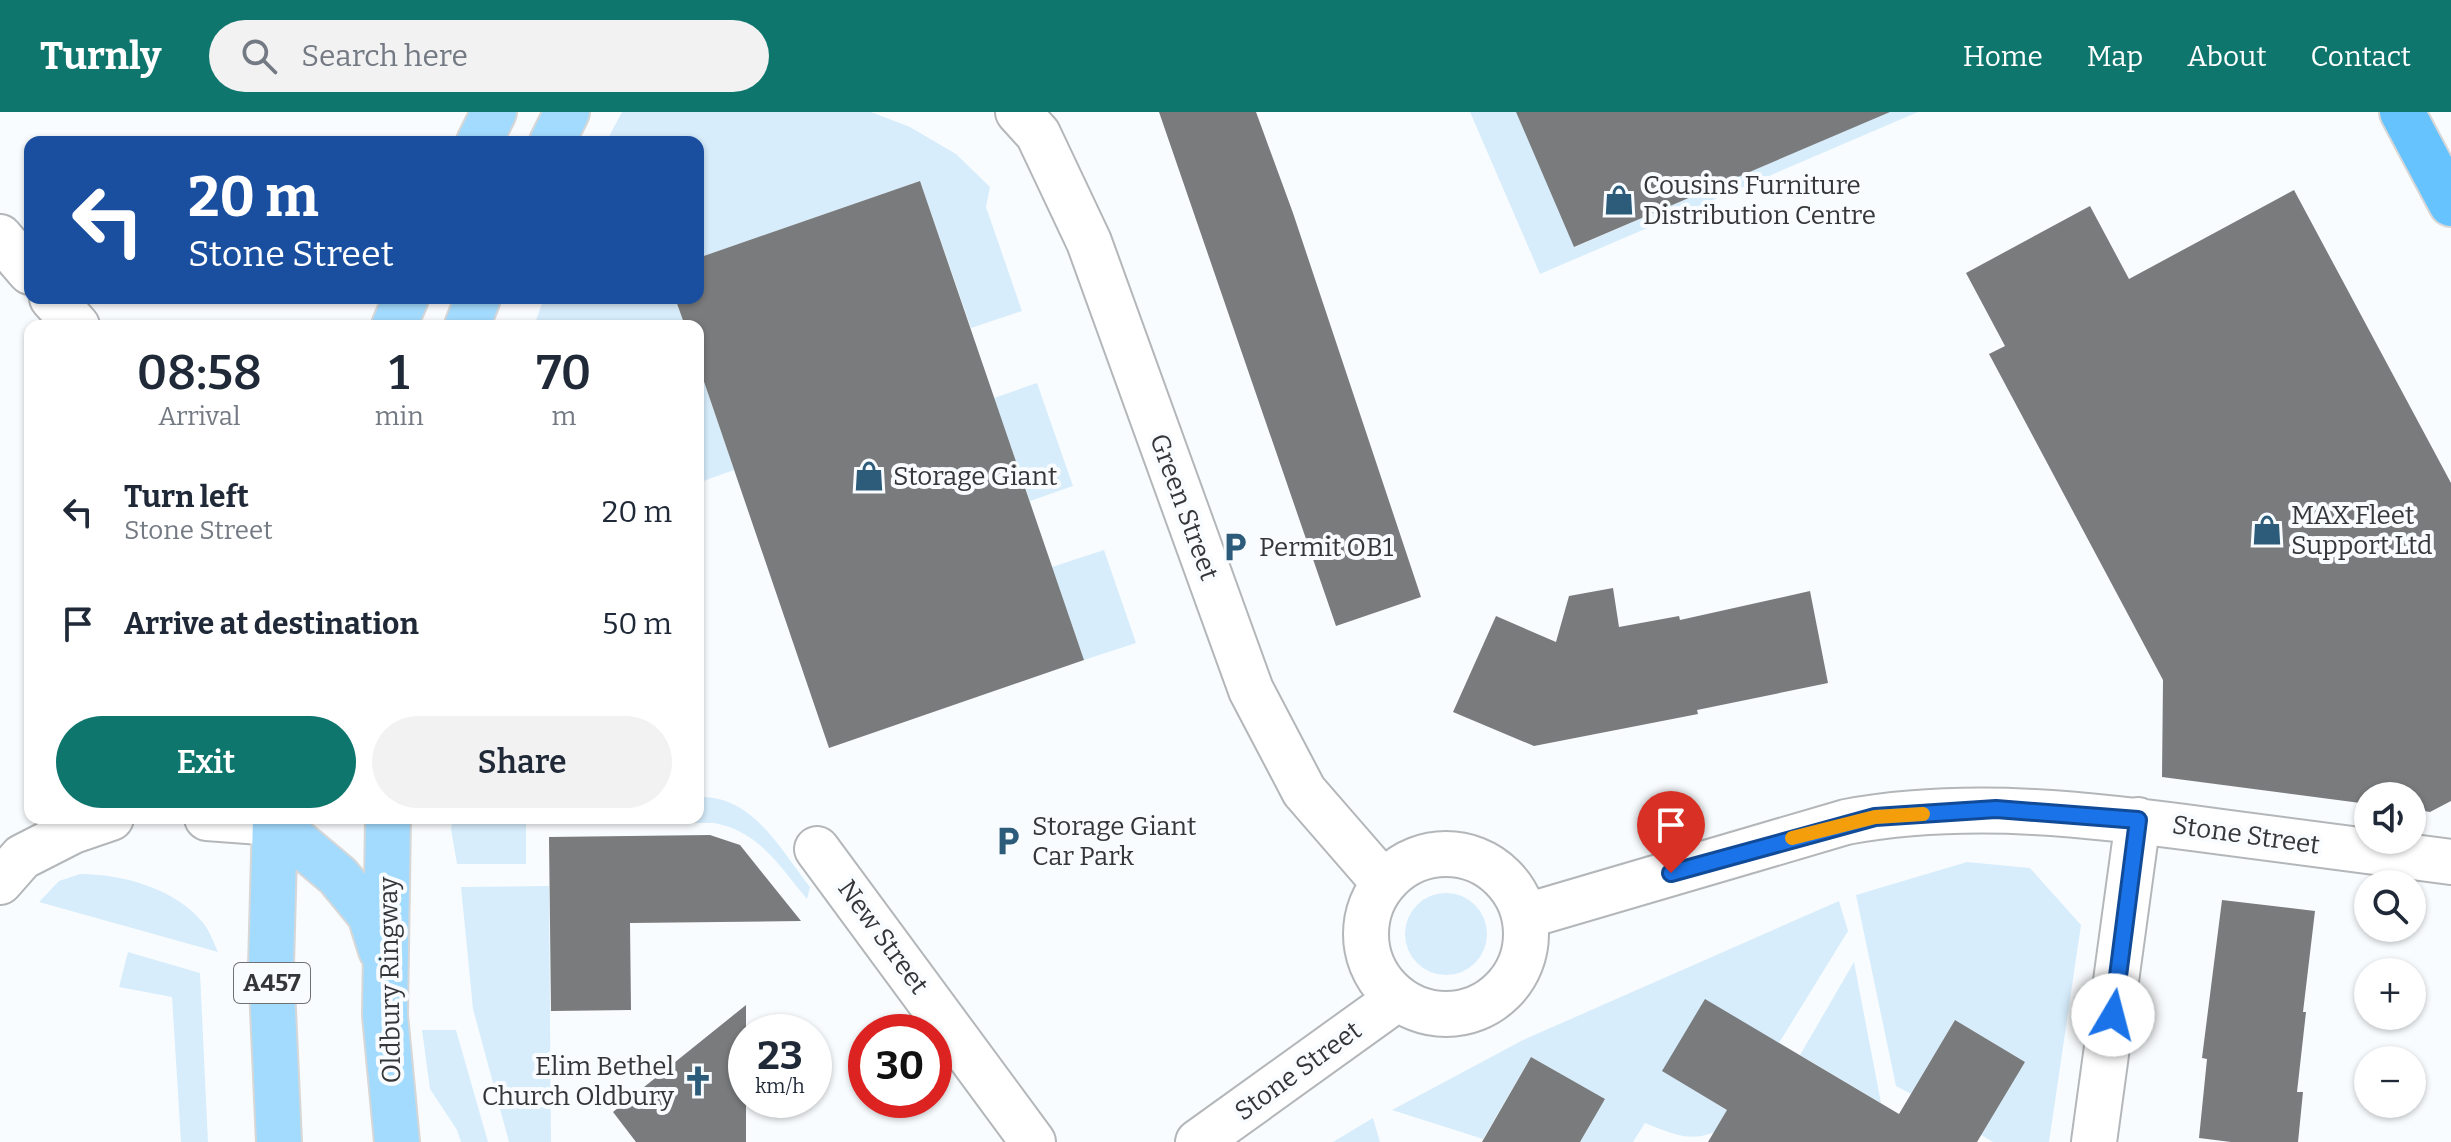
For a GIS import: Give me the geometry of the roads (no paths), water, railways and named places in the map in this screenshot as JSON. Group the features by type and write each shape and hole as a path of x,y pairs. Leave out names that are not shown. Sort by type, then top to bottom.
{"highway":[{"path":"2402,112 2451,204"}],"main road":[{"path":"457,136 468,112"},
{"path":"482,136 494,112"},
{"path":"555,136 567,112"},
{"name":"A457","path":"279,1142 271,966 281,824"},
{"path":"285,824 338,876 370,915 386,968"},
{"name":"Oldbury Ringway","path":"388,824 385,1015 401,1132"}],"street":[{"name":"Green Street","path":"1018,112 1038,134 1089,242 1251,690 1304,791 1383,882"},
{"path":"0,237 24,265"},
{"path":"57,304 72,320"},
{"name":"Stone Street","path":"1526,916 1846,822 1875,817 1996,809 2138,820 2451,862"},
{"path":"2094,1142 2138,820"},
{"path":"0,882 22,857 93,824"},
{"name":"New Street","path":"817,849 1033,1142"},
{"path":"1465,854 1504,876 1526,916 1525,955 1505,989 1472,1011 1433,1015 1397,999 1371,965 1366,922 1383,882 1420,857 1465,854"},
{"name":"Stone Street","path":"1198,1142 1397,999"}],"place":[{"name":"Cousins Furniture Distribution Centre","path":"1619,200"},
{"name":"Storage Giant","path":"869,476"},
{"name":"MAX Fleet Support Ltd","path":"2267,530"},
{"name":"Permit OB1","path":"1235,547"},
{"name":"Storage Giant Car Park","path":"1008,841"},
{"name":"Elim Bethel Church Oldbury","path":"698,1081"}]}
